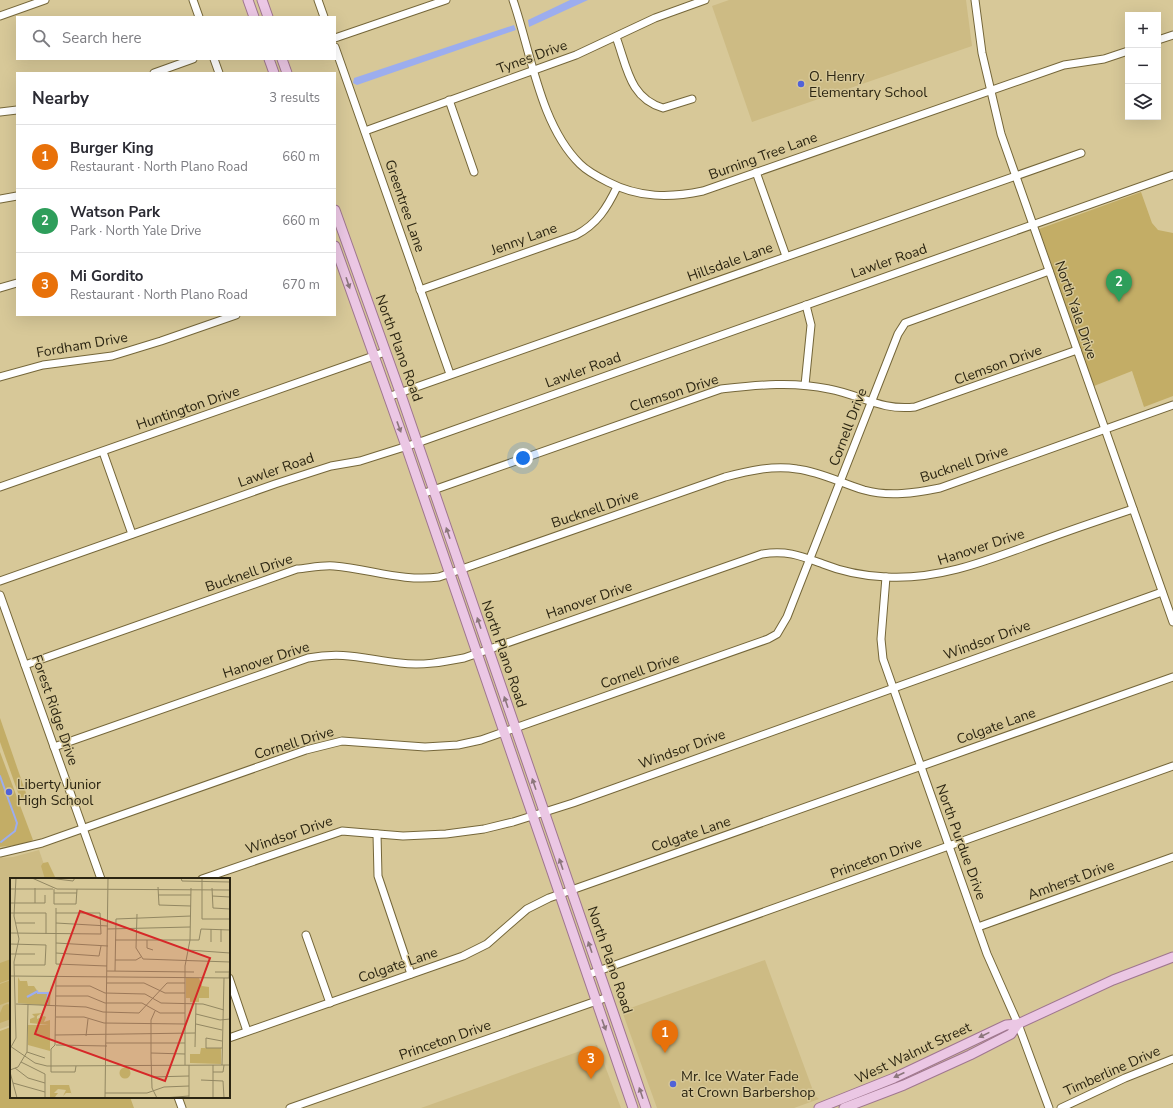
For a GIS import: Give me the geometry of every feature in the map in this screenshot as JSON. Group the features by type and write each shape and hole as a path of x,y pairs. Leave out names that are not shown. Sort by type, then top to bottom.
{"main road":[{"path":"248,0 254,16"},
{"path":"262,0 268,16"},
{"path":"271,60 274,72"},
{"path":"282,60 287,72"},
{"name":"North Plano Road","path":"336,213 434,490 543,812 646,1108"},
{"name":"North Plano Road","path":"336,249 534,815 633,1108"},
{"name":"West Walnut Street","path":"819,1108 894,1078 1006,1025 1018,1024 1113,980 1173,957"},
{"name":"West Walnut Street","path":"844,1108 904,1085 975,1052 1011,1034 1018,1024"},
{"path":"612,1048 629,1076 636,1079 628,1093"}],"street":[{"path":"0,16 45,0"},
{"path":"193,0 199,16"},
{"path":"318,0 324,16"},
{"path":"336,38 446,0"},
{"name":"Burning Tree Lane","path":"513,0 524,33 527,51 533,71 557,133 566,147 588,171 617,187 638,194 675,196 703,191 1064,64 1104,60 1125,52"},
{"name":"Tynes Drive","path":"365,131 576,55 655,18 705,0"},
{"name":"North Yale Drive","path":"976,0 982,53 1001,134 1173,622"},
{"path":"1161,39 1173,35"},
{"path":"616,36 633,84 638,93 645,100 663,108 692,99"},
{"name":"Greentree Lane","path":"336,51 450,374"},
{"path":"157,72 190,60"},
{"path":"214,60 219,72"},
{"path":"449,100 474,172"},
{"path":"0,112 16,110"},
{"name":"Hillsdale Lane","path":"388,397 1081,153"},
{"path":"756,172 786,256"},
{"name":"Lawler Road","path":"0,580 331,466 360,461 417,443 1173,175"},
{"name":"Jenny Lane","path":"420,290 588,229 607,209 617,187"},
{"path":"0,200 16,196"},
{"name":"Cornell Drive","path":"0,854 42,843 306,750 342,741 425,747 458,745 505,733 768,639 777,634 784,625 898,334 905,323 1049,271"},
{"path":"0,288 16,283"},
{"path":"806,305 811,325 806,385"},
{"name":"Fordham Drive","path":"0,377 43,365 112,356 233,316"},
{"name":"Clemson Drive","path":"422,494 721,389 765,384 806,385 830,389 888,408 915,408 1077,350"},
{"name":"Huntington Drive","path":"0,488 385,352"},
{"name":"Bucknell Drive","path":"25,665 297,569 333,566 422,579 461,570 725,477 755,470 796,468 816,472 865,490 913,494 940,488 1173,405"},
{"path":"103,452 132,534"},
{"name":"Hanover Drive","path":"54,746 308,658 342,654 401,663 426,664 439,663 477,653 762,554 777,552 810,558 823,564 852,572 886,577 910,577 950,572 1133,509"},
{"name":"North Purdue Drive","path":"886,577 881,639 883,659 978,928 1018,1024 1049,1108"},
{"name":"Windsor Drive","path":"205,878 331,834 352,831 404,836 446,834 484,829 534,815 1162,592"},
{"name":"Forest Ridge Drive","path":"0,595 101,878"},
{"name":"Colgate Lane","path":"230,1038 476,951 499,935 527,909 560,894 1173,677"},
{"name":"Princeton Drive","path":"587,975 1173,766"},
{"path":"377,834 378,876 411,974"},
{"name":"Amherst Drive","path":"978,928 1173,858"},
{"path":"306,935 330,1003"},
{"path":"230,981 247,1031"},
{"name":"Princeton Drive","path":"290,1108 608,997"},
{"name":"Timberline Drive","path":"1061,1108 1125,1078 1173,1059"},
{"path":"178,1098 182,1108"}],"shaded area":[{"name":"O. Henry Elementary School","path":"729,0 966,0 972,46 752,122 712,6"},
{"path":"1141,192 1152,223 1158,230 1173,233 1173,396 1144,407 1132,371 1094,386 1039,229"},
{"path":"0,718 28,799 26,802 21,801 0,742"},
{"name":"Liberty Junior High School","path":"0,752 33,840 24,844 0,847"},
{"path":"39,850 49,878 10,878 10,1025 0,1029 0,858 13,857"},
{"path":"48,862 56,878 45,878 41,866 43,863"},
{"path":"10,959 10,979 0,983 0,963"},
{"path":"765,960 815,1096 819,1099 794,1108 657,1108 622,1011"},
{"path":"10,980 10,1001 0,1005 0,984"},
{"path":"7,1004 10,1005 10,1019 0,1023 0,1013 3,1006"},
{"path":"10,1027 10,1098 130,1098 134,1108 0,1108 0,1031"},
{"path":"597,1045 621,1108 421,1108"}],"water":[{"path":"570,0 588,0 529,27 528,20"},
{"path":"514,25 516,30 357,85 353,83 354,78"}],"waterway":[{"path":"0,776 17,823 15,831 1,842"}],"place":[{"name":"O. Henry Elementary School","path":"801,84"},
{"name":"Watson Park","path":"1119,302"},
{"name":"Liberty Junior High School","path":"9,792"},
{"name":"Burger King","path":"665,1053"},
{"name":"Mi Gordito","path":"591,1079"},
{"name":"Mr. Ice Water Fade at Crown Barbershop","path":"673,1084"}]}
